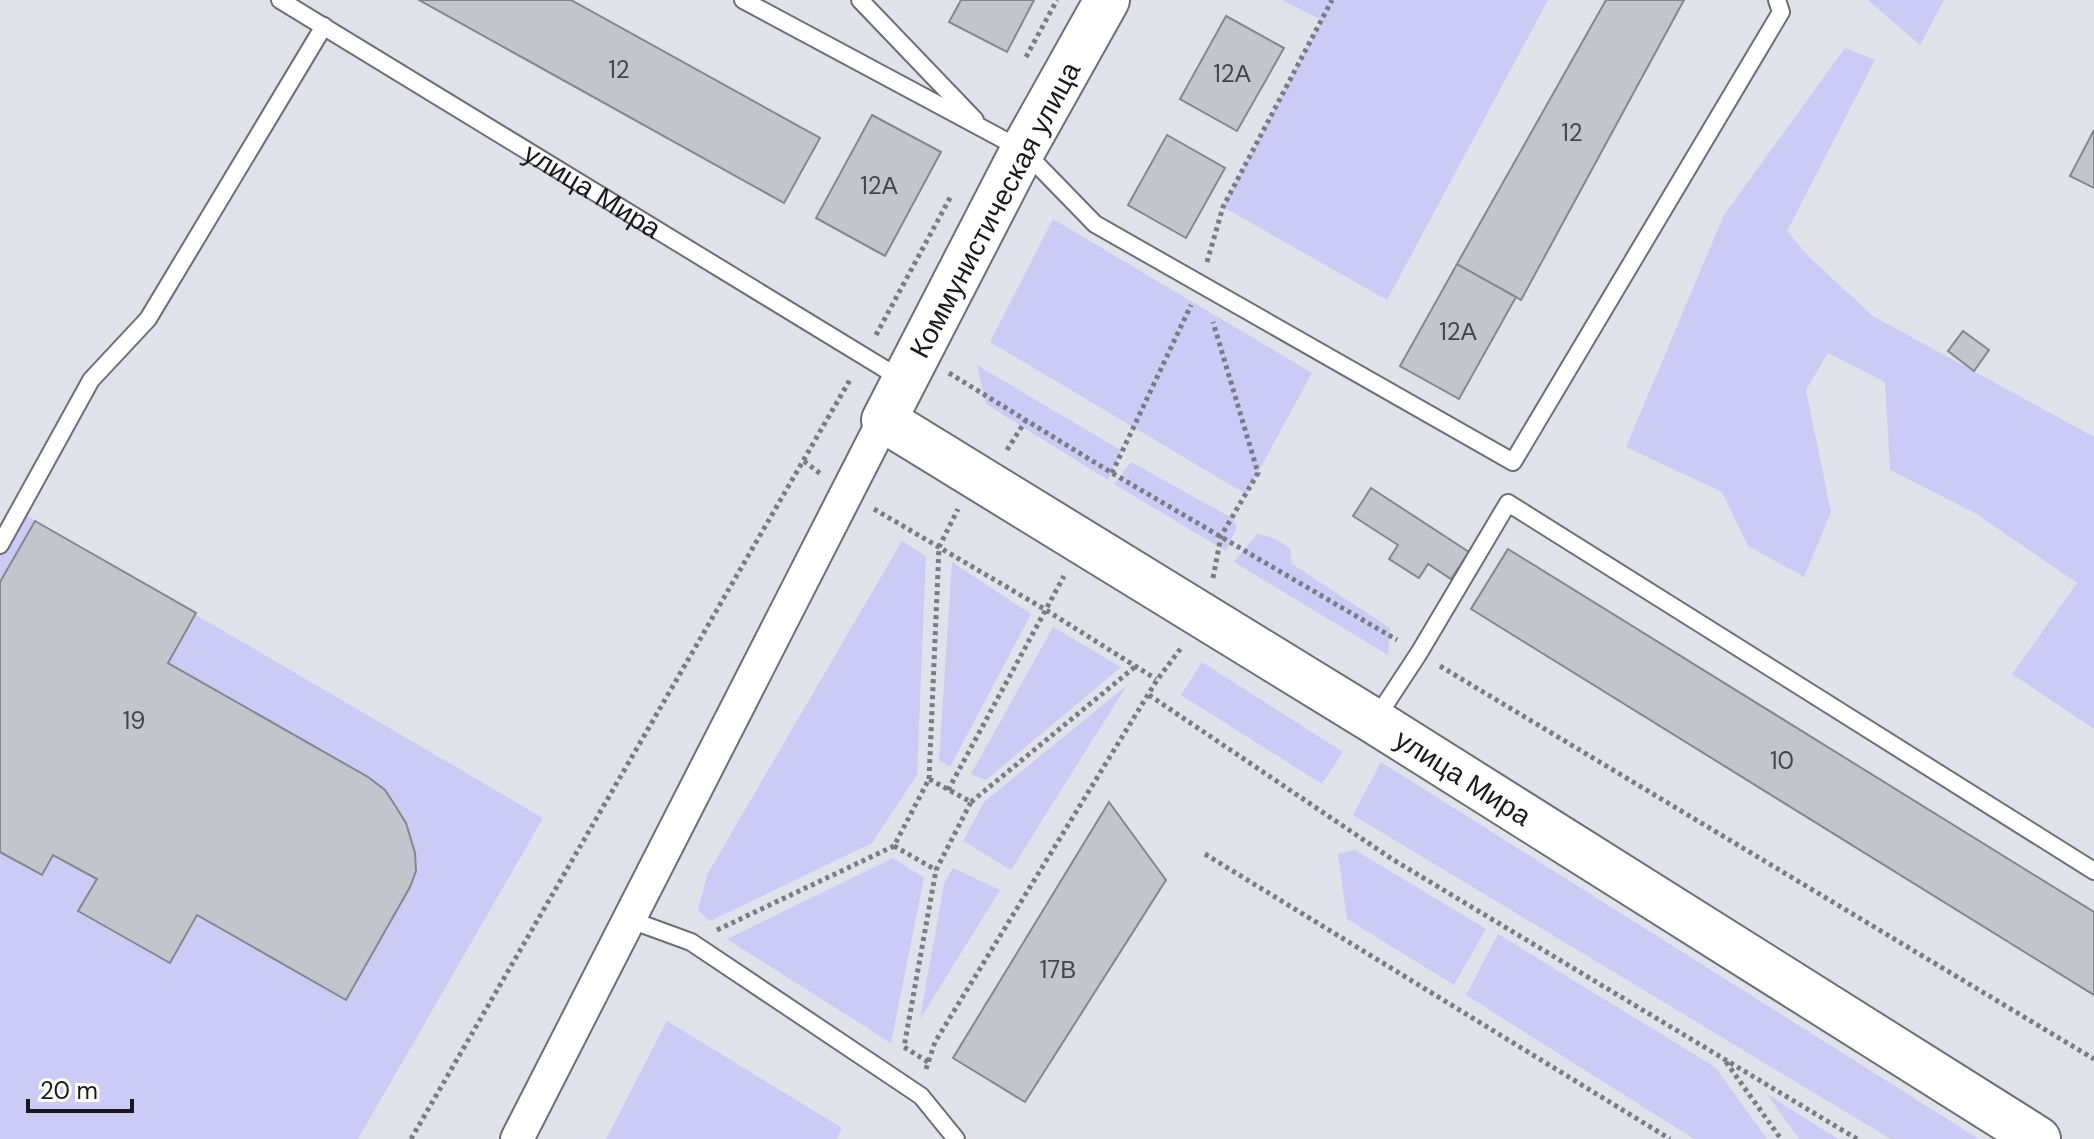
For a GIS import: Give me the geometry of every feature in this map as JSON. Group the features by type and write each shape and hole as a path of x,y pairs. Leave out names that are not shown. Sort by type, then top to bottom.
{"street":[{"name":"Коммунистическая улица","path":"884,420 911,368 1005,141 1107,0"},
{"path":"517,1139 884,420"},
{"name":"улица Мира","path":"884,420 1374,721 2038,1139"}],"lane":[{"name":"улица Мира","path":"280,0 865,355 911,368"},
{"path":"743,0 1005,141"},
{"path":"860,0 1095,224 1513,462 1781,12 1777,0"},
{"path":"0,545 91,380 148,319 324,26"},
{"path":"1374,721 1419,653 1508,503 2094,871"},
{"path":"628,919 691,942 921,1096 956,1139"}],"path":[{"path":"1021,66 1057,0"},
{"path":"1112,473 1201,283 1223,207 1332,0"},
{"path":"411,1139 865,355 956,188"},
{"path":"1201,283 1258,473 1221,536"},
{"path":"911,368 1112,473 1221,536 2094,1059"},
{"path":"804,461 848,494 1046,610 1157,680"},
{"path":"691,942 894,846 929,779 939,547 956,511"},
{"path":"948,790 1081,543"},
{"path":"921,1096 935,1042 1157,680 1205,617"},
{"path":"928,1062 904,1047 936,870 971,802 1136,666"},
{"path":"1149,695 1392,859 1857,1139"},
{"path":"929,779 971,802"},
{"path":"894,846 936,870"},
{"path":"1205,854 1670,1139"},
{"path":"1723,1058 1781,1139"}],"shaded area":[{"path":"1282,0 1548,0 1387,300 1223,207 1322,20"},
{"path":"1868,0 1944,0 1920,45"},
{"path":"1845,48 1875,60 1787,231 1808,256 1873,316 2094,437 2094,729 2012,674 2077,583 1975,513 1890,470 1885,382 1828,353 1806,390 1831,512 1804,577 1748,546 1722,492 1626,447 1724,215"},
{"path":"1053,219 1312,373 1246,494 990,342"},
{"path":"977,365 1122,451 1108,480 986,404"},
{"path":"1131,462 1232,518 1237,527 1226,551 1114,484"},
{"path":"12,507 543,818 358,1139 0,1139 0,528"},
{"path":"1257,534 1274,538 1290,548 1292,564 1390,628 1388,655 1234,562"},
{"path":"902,541 926,556 917,775 872,843 710,921 698,910 708,873"},
{"path":"952,562 1031,614 950,767 939,760"},
{"path":"1053,627 1121,667 986,780 971,774"},
{"path":"1202,662 1343,752 1322,784 1181,695"},
{"path":"1127,685 1011,870 963,841 984,802"},
{"path":"1381,762 1979,1139 1891,1139 1353,815"},
{"path":"1355,850 1486,929 1454,985 1347,919 1338,854"},
{"path":"893,858 924,878 891,1043 727,939"},
{"path":"953,868 1000,890 920,1019 944,884"},
{"path":"1498,934 1715,1067 1767,1139 1694,1139 1466,995"},
{"path":"667,1021 842,1128 837,1139 606,1139"},
{"path":"1767,1094 1838,1139 1799,1139"}],"building":[{"path":"419,0 571,0 820,138 784,203"},
{"path":"961,0 1034,0 1007,52 949,22"},
{"path":"1606,0 1684,0 1521,300 1457,264"},
{"path":"1226,16 1284,48 1237,131 1180,99"},
{"path":"872,115 941,152 885,256 816,218"},
{"path":"2094,130 2094,188 2070,176"},
{"path":"1167,135 1225,168 1186,238 1128,205"},
{"path":"1457,264 1516,297 1459,399 1400,366"},
{"path":"1963,331 1989,350 1974,371 1948,351"},
{"path":"1371,488 1469,552 1451,579 1428,564 1419,578 1389,559 1398,545 1353,516"},
{"path":"35,521 196,613 168,663 368,777 385,790 406,823 415,853 416,871 346,1000 197,915 170,963 78,911 97,879 53,855 42,875 0,852 0,582"},
{"path":"1508,549 2094,912 2094,995 1471,609"},
{"path":"1109,802 1166,880 1025,1102 953,1058"}]}
